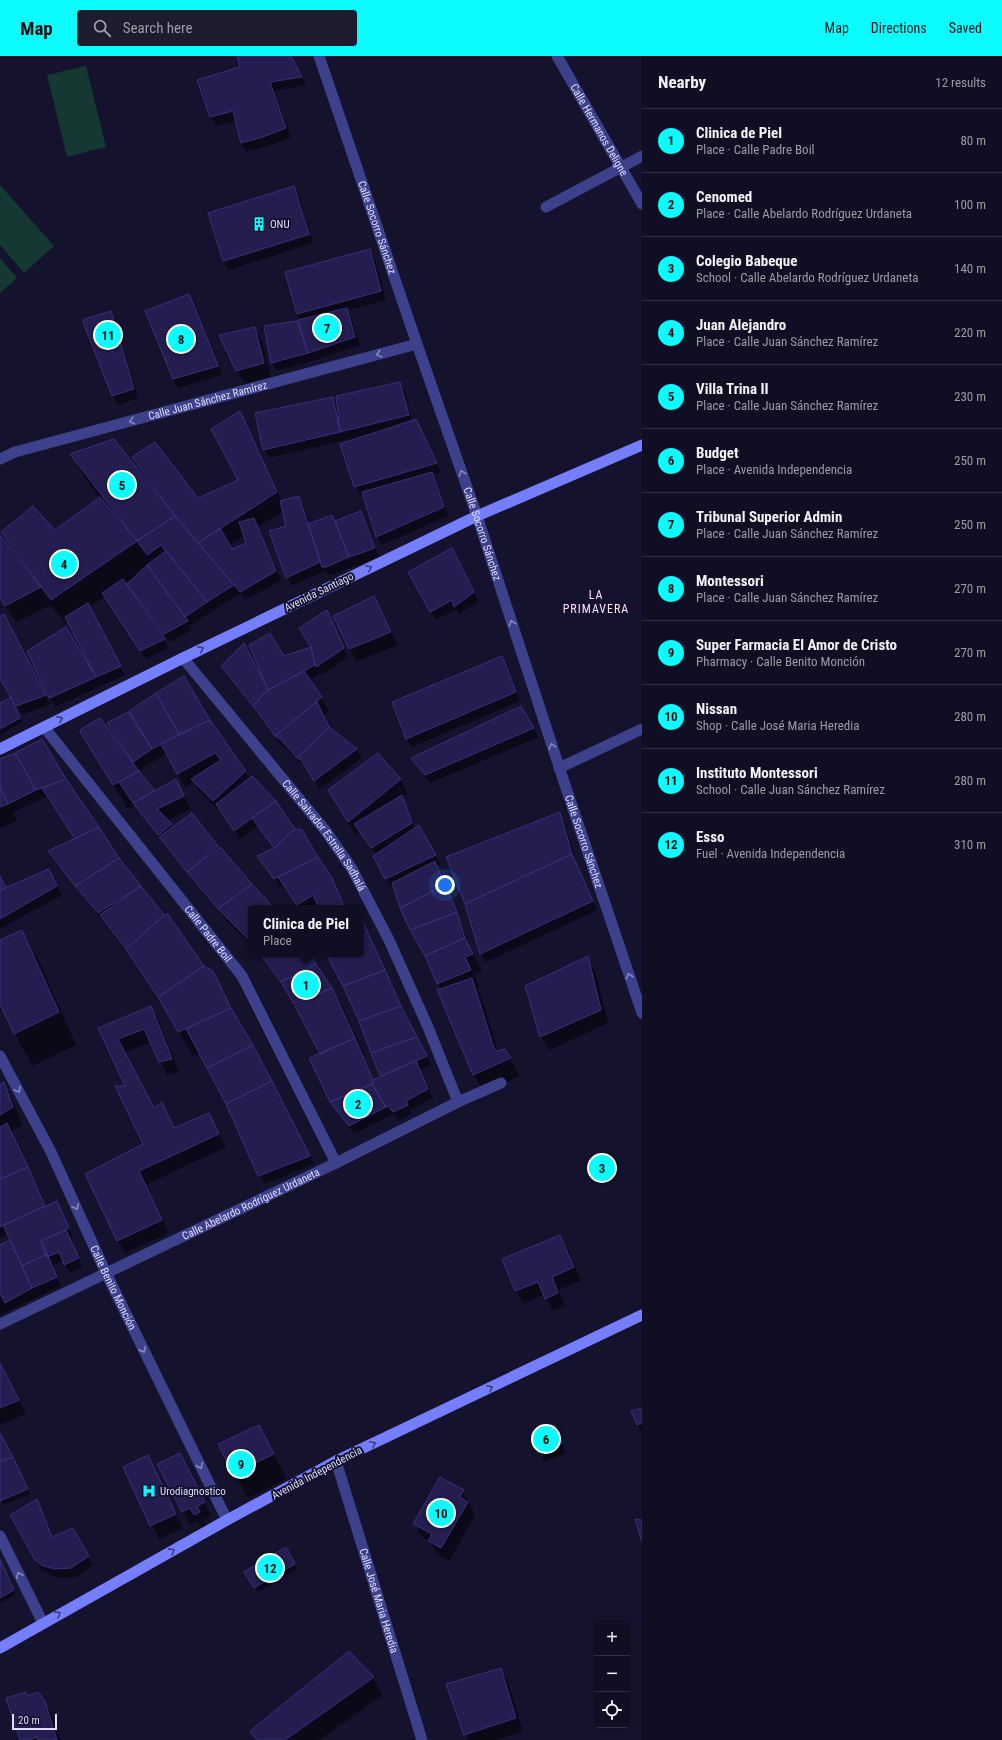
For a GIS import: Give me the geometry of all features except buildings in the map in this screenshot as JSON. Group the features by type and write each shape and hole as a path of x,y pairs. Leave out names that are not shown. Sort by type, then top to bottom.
{"main road":[{"name":"Avenida Santiago","path":"0,749 183,658 477,516 642,445"},
{"name":"Avenida Independencia","path":"0,1648 227,1520 336,1461 642,1315"}],"street":[{"name":"Calle Socorro Sánchez","path":"319,56 477,516 642,1013"},
{"name":"Calle Hermanos Deligne","path":"557,56 642,204"},
{"path":"546,207 642,156"},
{"name":"Calle Juan Sánchez Ramírez","path":"0,459 15,452 417,344"},
{"name":"Calle Salvador Estrella Sadhalá","path":"183,658 325,830 352,869 389,940 428,1027 458,1102"},
{"name":"Calle Padre Boil","path":"44,728 242,976 336,1163"},
{"path":"560,768 642,729"},
{"name":"Calle Benito Monción","path":"0,1056 51,1152 106,1273 227,1520"},
{"name":"Calle Abelardo Rodríguez Urdaneta","path":"0,1324 336,1163 458,1102 501,1083"},
{"name":"Calle José Maria Heredia","path":"336,1461 422,1740"},
{"path":"0,1536 43,1623"}],"green space":[{"path":"86,66 106,147 67,157 47,75"},
{"path":"0,185 54,246 24,273 0,245"},
{"path":"0,258 17,278 0,293"}],"place":[{"name":"ONU","path":"259,224"},
{"name":"Tribunal Superior Admin","path":"327,328"},
{"name":"Instituto Montessori","path":"108,335"},
{"name":"Montessori","path":"181,339"},
{"name":"Villa Trina II","path":"122,485"},
{"name":"Juan Alejandro","path":"64,564"},
{"name":"Clinica de Piel","path":"306,985"},
{"name":"Cenomed","path":"358,1104"},
{"name":"Colegio Babeque","path":"602,1168"},
{"name":"Budget","path":"546,1439"},
{"name":"Super Farmacia El Amor de Cristo","path":"241,1464"},
{"name":"Urodiagnostico","path":"149,1491"},
{"name":"Nissan","path":"441,1513"},
{"name":"Esso","path":"270,1568"}],"district":[{"name":"LA PRIMAVERA","path":"596,602"}]}
